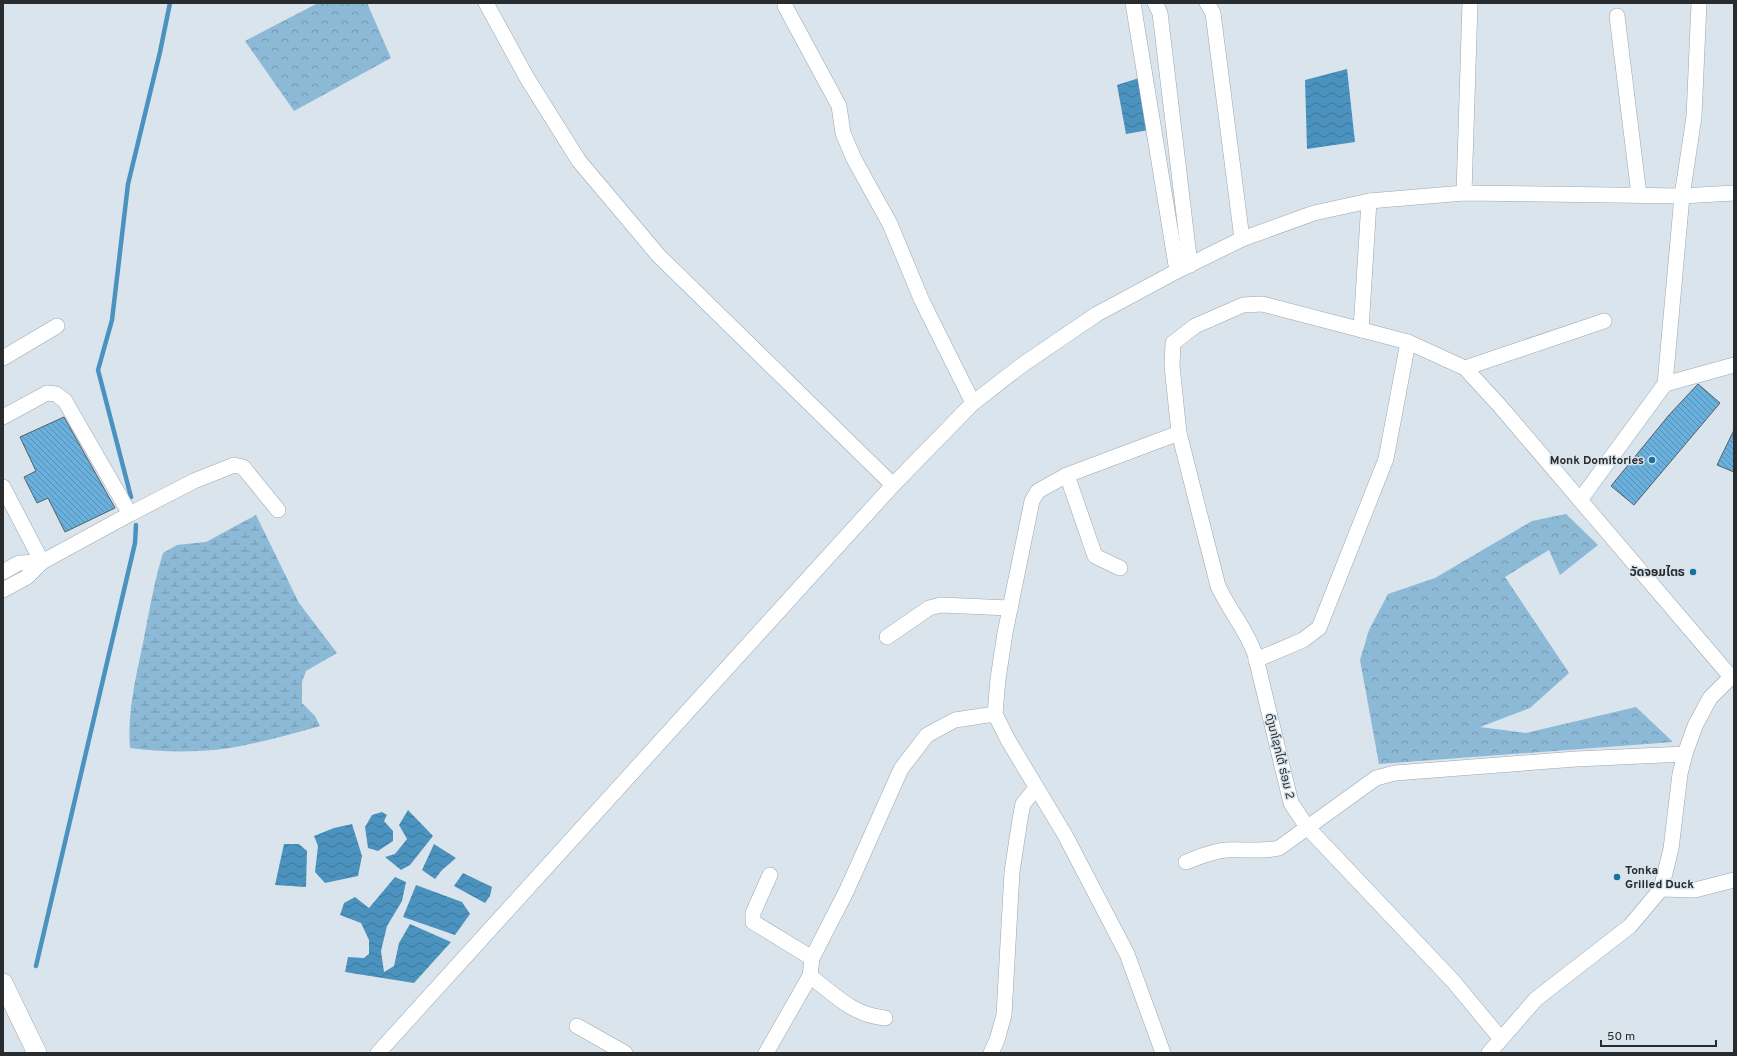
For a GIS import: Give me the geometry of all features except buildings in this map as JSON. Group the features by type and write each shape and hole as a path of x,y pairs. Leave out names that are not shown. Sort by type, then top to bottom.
{"main road":[{"path":"3,983 37,1053"}],"street":[{"path":"486,3 527,78 579,161 659,256 893,484"},
{"path":"1134,3 1183,268"},
{"path":"1155,3 1160,13 1183,268"},
{"path":"1207,3 1213,13 1242,240"},
{"path":"1464,193 1470,3"},
{"path":"1580,500 1665,384 1682,196 1694,117 1699,3"},
{"path":"785,6 839,106 843,133 854,159 890,224 922,301 973,403"},
{"path":"1616,16 1639,195"},
{"path":"378,1053 893,484 973,403 1022,365 1097,314 1183,268 1242,240 1314,213 1370,201 1464,193 1682,196 1734,193"},
{"path":"1370,201 1361,330 1408,342 1464,368 1733,677 1710,698 1695,726 1685,754 1680,774 1671,848 1661,889 1630,926 1536,999 1489,1053"},
{"name":"ດົງນາໂຊກໄຕ້ ຮ່ອມ 2","path":"1361,330 1262,304 1243,305 1196,326 1173,343 1172,366 1179,433 1218,586 1226,604 1249,638 1256,660 1291,803 1307,828 1453,982 1501,1039"},
{"path":"1464,368 1604,321"},
{"path":"3,358 57,326"},
{"path":"1256,660 1303,640 1319,628 1386,459 1408,342"},
{"path":"1665,384 1734,365"},
{"path":"3,417 47,393 56,394 65,401 130,514"},
{"path":"1162,1053 1127,954 1065,835 1008,740 995,714 998,679 1010,608 1032,501 1038,491 1067,475 1179,433"},
{"path":"3,590 27,578 42,562 130,514 194,481 234,464 243,467 278,510"},
{"path":"1067,475 1095,556 1120,568"},
{"path":"3,487 42,562"},
{"path":"3,572 20,563 42,562"},
{"path":"888,637 929,608 941,605 1010,608"},
{"path":"766,1053 810,976 812,958 846,892 901,769 927,734 956,720 995,714"},
{"path":"1186,862 1212,852 1225,850 1265,852 1279,848 1376,778 1395,773 1576,758 1685,754"},
{"path":"991,1053 997,1040 1004,1015 1012,872 1020,819 1023,804 1036,788"},
{"path":"770,875 754,913 753,922 812,958"},
{"path":"1661,889 1695,890 1734,880"},
{"path":"810,976 854,1010 871,1016 885,1018"},
{"path":"576,1026 625,1053"}],"green space":[{"path":"318,3 367,3 391,58 294,111 245,41"},
{"path":"1566,514 1598,545 1560,575 1549,550 1505,577 1569,673 1530,708 1480,727 1526,733 1636,707 1673,742 1379,764 1360,660 1369,630 1388,594 1435,578 1532,521"},
{"path":"256,515 299,603 337,653 306,671 302,682 302,703 315,716 320,726 255,743 217,750 159,751 130,748 129,735 131,708 135,682 152,598 163,553 177,545 206,542"}],"water":[{"path":"1347,69 1355,142 1307,149 1305,80"},
{"path":"1139,78 1149,130 1126,134 1117,85"},
{"path":"408,810 433,836 410,865 401,870 385,857 395,854 407,839 399,825"},
{"path":"382,812 387,815 384,821 393,831 393,841 378,851 368,848 365,827 372,815"},
{"path":"352,824 362,856 358,876 325,883 315,872 318,846 314,836 334,828"},
{"path":"284,844 299,844 307,851 306,887 275,885"},
{"path":"434,844 456,858 442,870 435,879 422,870"},
{"path":"463,873 492,887 490,896 485,903 454,886"},
{"path":"395,877 406,882 402,901 387,926 381,951 384,972 394,966 399,943 410,924 451,942 414,983 345,972 348,957 364,958 369,954 369,940 361,923 340,915 344,903 355,897 369,908"},
{"path":"416,885 462,902 470,914 455,935 403,917"}],"waterway":[{"path":"131,497 98,370 112,320 128,184 160,52 170,3"},
{"path":"36,966 135,543 136,525"}],"place":[{"name":"Monk Domitories","path":"1652,460"},
{"name":"ວັດຈອມໄຕຣ","path":"1693,572"},
{"name":"Tonka Grilled Duck","path":"1617,877"}]}
